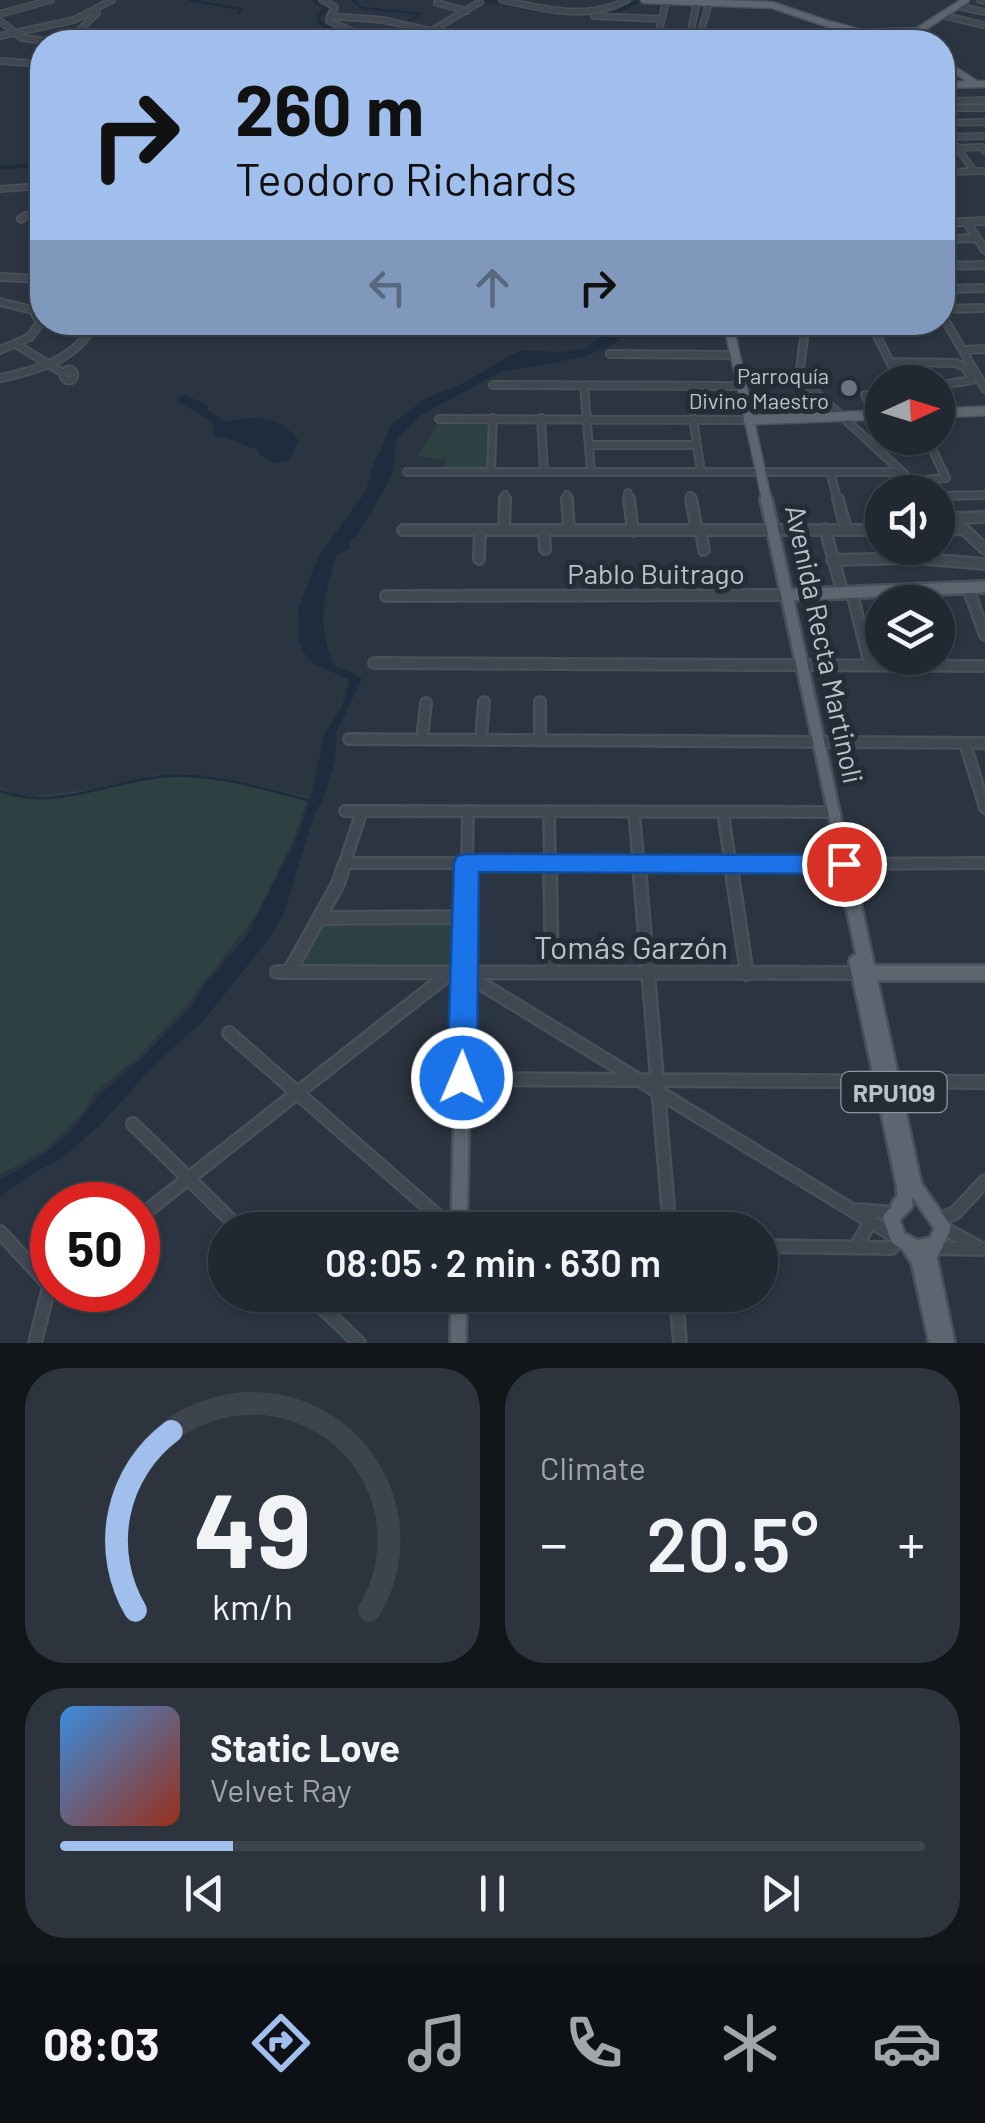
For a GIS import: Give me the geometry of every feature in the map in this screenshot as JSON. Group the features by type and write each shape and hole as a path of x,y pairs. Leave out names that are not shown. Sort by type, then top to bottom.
{"main road":[{"path":"644,0 754,4 800,12 843,30"},
{"path":"919,30 966,0"},
{"path":"818,19 835,30"},
{"path":"955,72 973,83"},
{"path":"955,84 985,84"},
{"path":"955,84 985,84"},
{"name":"Avenida Recta Martinoli","path":"728,335 887,1080 916,1194 934,1232 930,1260 947,1343"},
{"name":"Avenida Recta Martinoli","path":"732,355 745,419"},
{"path":"955,413 985,412"},
{"path":"745,419 865,416"},
{"name":"Pablo Buitrago","path":"955,590 985,587"},
{"name":"Pablo Buitrago","path":"784,595 865,594"},
{"name":"Avenida Recta Martinoli","path":"814,742 840,864"},
{"path":"459,1212 462,1078 456,973 465,918 466,863 840,864"},
{"name":"Tomás Garzón","path":"864,973 985,973"},
{"name":"Avenida Recta Martinoli","path":"887,1080 904,1190 896,1210"},
{"path":"896,1210 916,1203 934,1232 899,1243"},
{"name":"RPU109","path":"896,1210 892,1228 899,1243 919,1261 937,1343"},
{"path":"458,1343 459,1312"}],"street":[{"path":"0,20 52,0"},
{"path":"80,30 112,0"},
{"path":"322,0 335,7 329,21 349,30"},
{"path":"502,0 584,11 608,10 627,0"},
{"path":"436,30 477,1"},
{"path":"437,2 467,10"},
{"path":"659,30 666,2"},
{"path":"701,30 704,3"},
{"path":"692,30 704,3"},
{"path":"957,6 985,12"},
{"path":"45,30 102,9"},
{"path":"558,14 660,19"},
{"path":"942,15 984,24"},
{"path":"330,16 428,30"},
{"path":"0,20 23,38"},
{"path":"965,28 984,24"},
{"path":"23,38 30,35"},
{"path":"0,36 30,39"},
{"path":"0,60 30,62"},
{"path":"955,101 985,100"},
{"path":"955,107 985,108"},
{"path":"961,122 972,136"},
{"path":"955,123 985,122"},
{"path":"955,136 985,136"},
{"path":"955,144 974,171"},
{"path":"958,148 982,148 985,154 964,156"},
{"path":"955,172 985,171"},
{"path":"0,190 30,187"},
{"path":"22,218 30,213"},
{"path":"955,222 985,222"},
{"path":"966,222 985,250"},
{"path":"955,265 985,264"},
{"path":"0,277 30,277"},
{"path":"955,289 985,288"},
{"path":"0,302 30,308"},
{"path":"955,311 985,308"},
{"path":"0,350 30,335"},
{"path":"0,378 49,364 78,347 86,335"},
{"path":"805,335 800,377 905,475"},
{"path":"876,335 892,365"},
{"path":"955,335 985,389"},
{"path":"16,345 63,372"},
{"path":"963,350 985,349"},
{"path":"610,354 732,355"},
{"path":"890,362 954,363 964,367 972,380 970,384 955,384"},
{"path":"492,385 736,386"},
{"path":"584,386 590,472"},
{"path":"491,472 493,418"},
{"path":"541,418 544,472"},
{"path":"693,418 701,472"},
{"path":"439,419 745,419"},
{"path":"589,445 697,445"},
{"path":"407,472 902,472"},
{"path":"830,472 846,530"},
{"path":"628,494 633,530"},
{"path":"955,495 985,494"},
{"path":"504,495 504,530"},
{"path":"567,495 569,530"},
{"path":"690,496 704,550"},
{"path":"955,518 985,517"},
{"path":"955,521 982,544"},
{"path":"955,529 964,529"},
{"path":"403,530 865,530"},
{"path":"478,559 480,530"},
{"path":"544,530 545,548"},
{"path":"824,530 865,649"},
{"path":"832,560 915,558 985,564"},
{"path":"968,588 985,635"},
{"name":"Pablo Buitrago","path":"386,596 784,595"},
{"path":"374,662 865,665"},
{"path":"955,664 985,666"},
{"path":"481,739 484,702"},
{"path":"540,702 540,740"},
{"path":"422,739 426,703"},
{"path":"350,739 985,743"},
{"path":"964,744 985,808"},
{"path":"344,810 826,812"},
{"path":"283,972 320,918 346,863 362,810"},
{"path":"346,863 466,863 468,811"},
{"path":"549,812 552,973"},
{"path":"634,812 669,1212"},
{"path":"723,812 747,974"},
{"path":"840,864 985,863"},
{"path":"320,918 465,918"},
{"name":"Tomás Garzón","path":"283,972 864,973"},
{"path":"160,1202 456,973 636,1079"},
{"path":"230,1033 433,1212"},
{"path":"462,1078 636,1079 658,1085 985,1082"},
{"path":"658,1085 899,1243"},
{"path":"133,1124 223,1212"},
{"path":"934,1232 985,1181"},
{"path":"851,1208 874,1214 896,1210"},
{"path":"856,1247 870,1222"},
{"path":"0,1232 30,1263"},
{"path":"934,1232 984,1250"},
{"path":"934,1232 984,1250"},
{"path":"778,1246 899,1243"},
{"path":"35,1343 43,1312"},
{"path":"327,1312 359,1343"},
{"path":"677,1312 680,1343"}],"shaded area":[{"path":"439,421 489,421 488,470 444,469 446,460 418,456"},
{"path":"188,774 308,796 294,838 257,914 185,1007 135,1059 95,1092 81,1115 44,1150 0,1175 0,785 19,797 109,788 155,775"},
{"path":"325,922 461,922 460,967 301,967"}],"water":[{"path":"602,335 624,335 615,344 583,357 501,372 419,416 397,439 392,475 357,536 350,540 349,549 337,555 328,584 324,626 329,653 336,667 362,679 337,731 335,761 283,916 204,1020 153,1066 103,1122 61,1159 0,1197 0,1180 47,1152 71,1132 100,1094 140,1060 191,1007 203,986 246,937 297,838 313,790 324,735 342,707 349,679 315,665 306,656 299,643 298,609 318,557 366,491 392,424 426,398 464,383 523,350 561,352 587,348"},
{"path":"184,395 208,405 207,410 226,422 267,419 284,426 299,441 289,460 276,463 260,455 258,449 215,437 212,422 176,400"}],"waterway":[{"path":"190,0 241,9 239,12"},
{"path":"314,0 327,8 319,15 319,23 336,30"},
{"path":"353,0 362,8 421,14 392,30"},
{"path":"486,0 538,10"},
{"path":"576,13 612,14 641,0"},
{"path":"0,168 30,165"},
{"path":"0,791 20,797 62,797 147,779 185,776 240,783 312,801"}],"place":[{"name":"Parroquía Divino Maestro","path":"849,388"}],"route":[{"path":"462,1078 466,863 844,864"}]}
